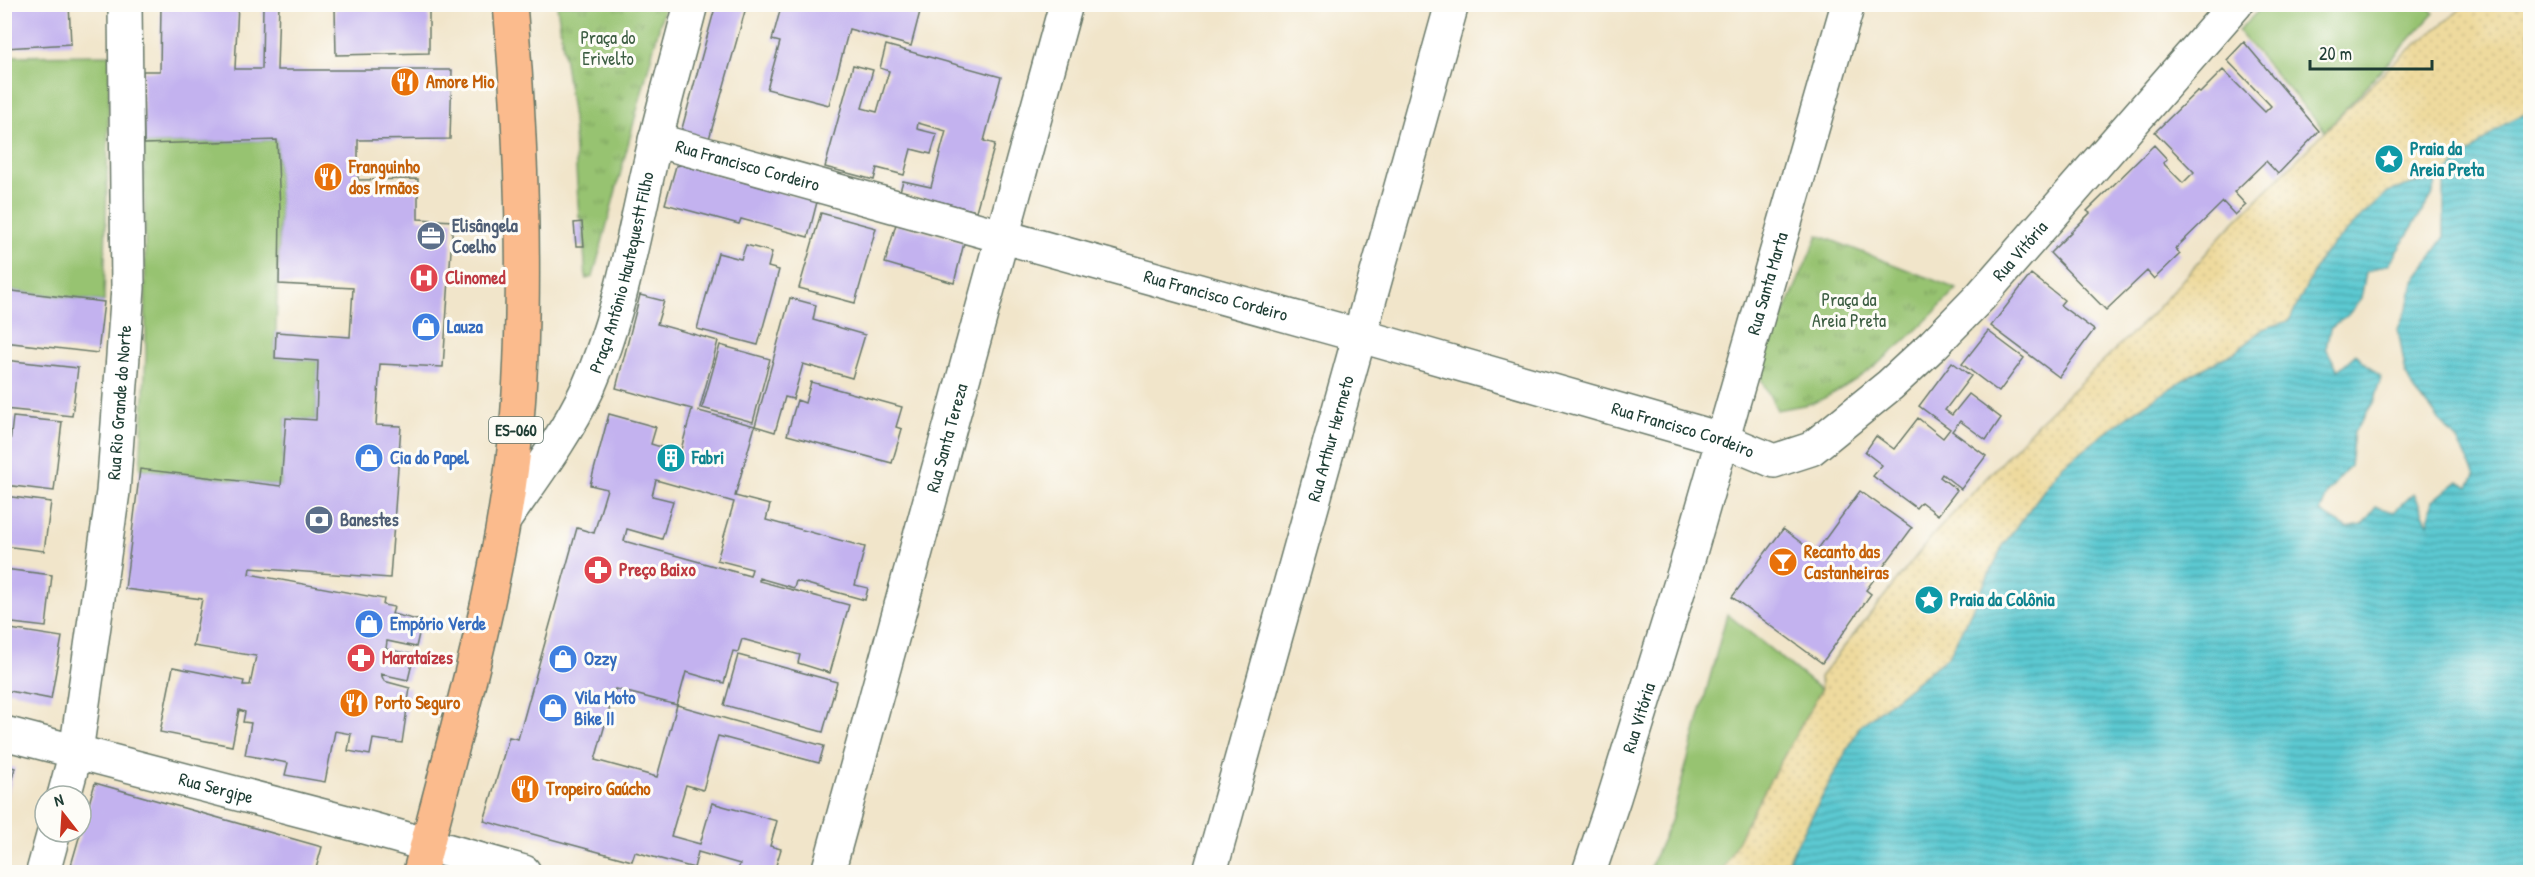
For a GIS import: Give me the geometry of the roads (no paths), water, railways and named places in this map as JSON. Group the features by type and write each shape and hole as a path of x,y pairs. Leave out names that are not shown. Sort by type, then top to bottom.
{"main road":[{"name":"ES-060","path":"423,859 481,638 505,519 520,395 523,238 519,118 510,4"}],"street":[{"name":"Rua Rio Grande do Norte","path":"67,784 76,752 113,492 128,288 125,4"},
{"name":"Praça Antônio Hautequestt Filho","path":"505,519 561,436 587,389 619,302 655,140 691,4"},
{"name":"Rua Santa Tereza","path":"828,873 1066,4"},
{"name":"Rua Arthur Hermeto","path":"1210,873 1452,4"},
{"name":"Rua Santa Marta","path":"1687,563 1848,4"},
{"name":"Rua Vitória","path":"1774,461 1811,449 1890,385 1933,345 2018,255 2236,4"},
{"name":"Rua Francisco Cordeiro","path":"655,140 1361,336 1721,440 1774,461"},
{"name":"Rua Vitória","path":"1588,873 1614,798 1687,563"},
{"name":"Rua Sergipe","path":"4,733 350,823 423,859 525,873"},
{"path":"43,873 51,844"}],"water":[{"path":"2530,112 2530,872 1782,872 1860,726 1949,656 2004,544 2061,467 2129,415 2191,375 2235,352 2263,329 2289,321 2321,257 2361,217 2388,192 2439,175 2432,196 2389,264 2366,272 2361,299 2348,315 2330,329 2326,348 2338,370 2356,354 2381,378 2373,403 2354,432 2350,466 2329,490 2320,512 2347,528 2362,525 2376,507 2394,512 2414,493 2428,524 2433,501 2458,481 2469,487 2475,475 2457,440 2414,390 2406,374 2398,329 2409,303 2413,283 2444,238 2444,174 2505,123"}],"place":[{"name":"Amore Mio","path":"405,82"},
{"name":"Praia da Areia Preta","path":"2389,159"},
{"name":"Franguinho dos Irmãos","path":"328,177"},
{"name":"Elisângela Coelho","path":"431,236"},
{"name":"Clinomed","path":"424,278"},
{"name":"Lauza","path":"426,327"},
{"name":"Cia do Papel","path":"369,458"},
{"name":"Fabri","path":"671,458"},
{"name":"Banestes","path":"319,520"},
{"name":"Recanto das Castanheiras","path":"1783,562"},
{"name":"Preço Baixo","path":"598,570"},
{"name":"Praia da Colônia","path":"1929,600"},
{"name":"Empório Verde","path":"369,624"},
{"name":"Marataízes","path":"361,658"},
{"name":"Ozzy","path":"563,659"},
{"name":"Porto Seguro","path":"354,703"},
{"name":"Vila Moto Bike II","path":"553,708"},
{"name":"Tropeiro Gaúcho","path":"525,789"}],"park label":[{"name":"Praça do Erivelto","path":"608,48"},
{"name":"Praça da Areia Preta","path":"1849,310"}]}
